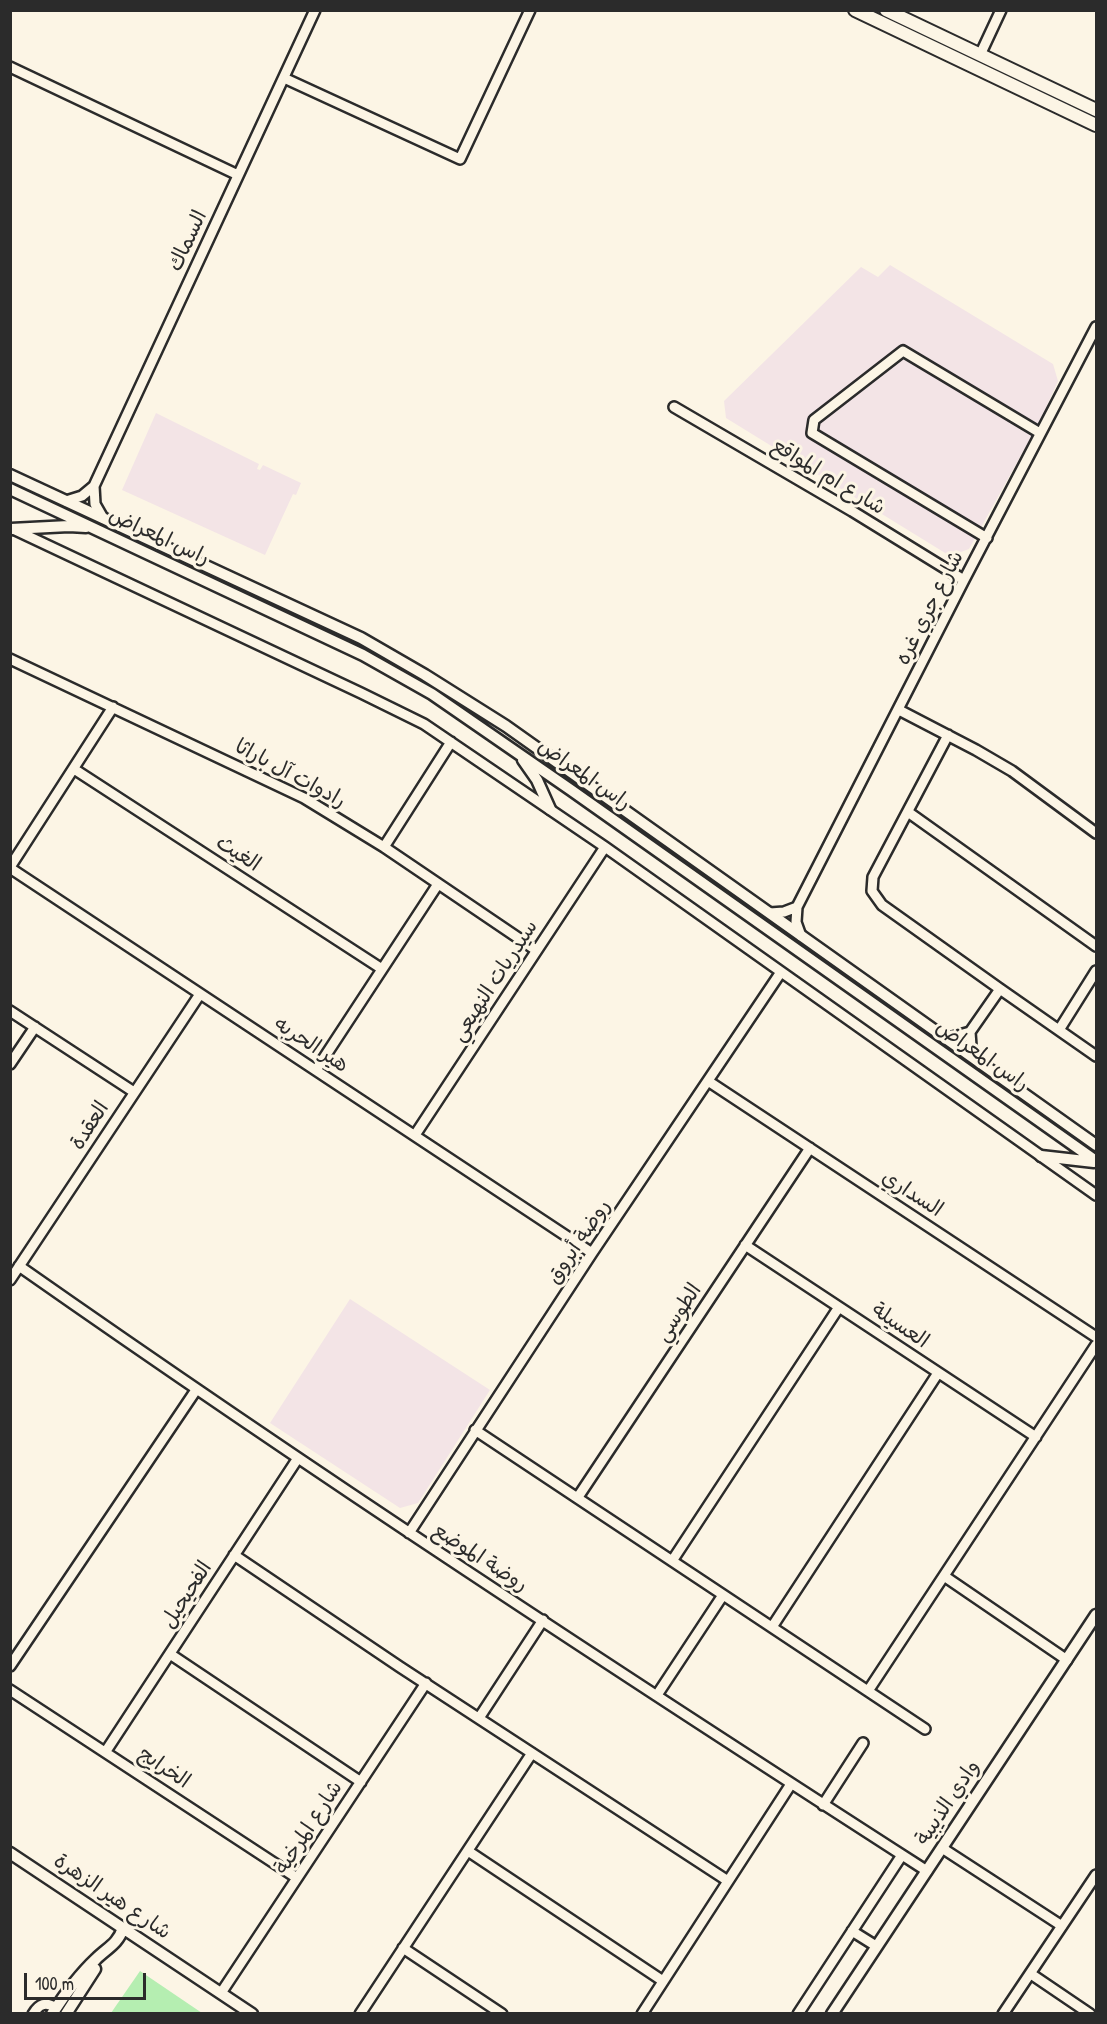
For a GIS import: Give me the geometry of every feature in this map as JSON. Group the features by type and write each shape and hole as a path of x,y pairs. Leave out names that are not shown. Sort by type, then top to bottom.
{"main road":[{"path":"855,10 1096,125"},
{"path":"886,10 1096,110"}],"street":[{"name":"السماك","path":"94,486 315,10"},
{"path":"284,78 460,159 530,10"},
{"path":"980,55 1002,10"},
{"path":"10,67 238,175"},
{"name":"شارع جري غره","path":"797,907 1096,327"},
{"path":"987,538 812,433 814,420 903,351 1040,433"},
{"name":"شارع ام المواقع","path":"674,407 852,511 964,580"},
{"name":"راس المعراض","path":"10,475 361,638 425,675 506,726 1096,1145"},
{"path":"66,501 82,496 94,486"},
{"path":"94,486 95,504 104,519"},
{"name":"راس المعراض","path":"10,489 363,655 432,694 1096,1162"},
{"path":"11,528 69,526 95,528"},
{"path":"11,528 424,724 605,847 1096,1195"},
{"name":"رادوات آل باراثا","path":"10,659 304,798 384,848 536,950"},
{"path":"10,867 113,707"},
{"path":"899,710 1012,771 1096,833"},
{"path":"948,735 873,878 872,891 882,905 1096,1056"},
{"path":"384,848 451,742"},
{"path":"518,753 537,780 550,809"},
{"name":"الغيث","path":"74,769 382,969"},
{"path":"908,812 1096,946"},
{"name":"سيدريات النهيعي","path":"415,1135 605,847"},
{"name":"هير الحربه","path":"10,867 592,1254"},
{"path":"316,1070 438,884"},
{"path":"770,913 784,912 797,907 796,922 801,936"},
{"path":"1059,1030 1096,971"},
{"name":"روضة أبروق","path":"409,1533 475,1430 781,972"},
{"path":"976,1060 971,1046 970,1032 1000,989"},
{"name":"العقدة","path":"10,1280 200,993"},
{"path":"10,1011 134,1092"},
{"path":"10,1064 35,1027"},
{"path":"945,1039 970,1032"},
{"name":"السداري","path":"708,1081 1096,1337"},
{"name":"الطوسي","path":"578,1497 810,1148"},
{"path":"1041,1156 1096,1162"},
{"name":"العسيلة","path":"745,1245 1036,1437"},
{"name":"روضة الموضع","path":"20,1266 196,1390 409,1533 790,1784 927,1871"},
{"path":"672,1561 839,1307"},
{"path":"868,1691 1096,1346"},
{"path":"772,1627 938,1373"},
{"path":"10,1665 196,1390"},
{"path":"475,1430 925,1729"},
{"name":"الفحيحيل","path":"106,1751 298,1458"},
{"path":"234,1555 728,1881"},
{"path":"944,1576 1067,1660"},
{"path":"657,1695 723,1595"},
{"name":"وادي الذيبية","path":"832,2013 1096,1615"},
{"path":"479,1718 543,1620"},
{"path":"170,1654 361,1782"},
{"name":"شارع المرخية","path":"221,1994 426,1683"},
{"name":"الخرايج","path":"10,1690 297,1878"},
{"path":"823,1805 863,1743"},
{"path":"360,2013 532,1753"},
{"path":"642,2013 790,1784"},
{"path":"942,1848 1062,1926"},
{"path":"468,1851 663,1981"},
{"name":"شارع هير الزهرة","path":"10,1854 252,2013"},
{"path":"798,2013 902,1855"},
{"path":"1003,2013 1096,1877"},
{"path":"58,2012 76,1981 117,1941 123,1928"},
{"path":"852,1931 876,1946"},
{"path":"58,2012 109,1953 122,1943 139,1939"},
{"path":"403,1948 502,2013"},
{"path":"1030,1974 1090,2013"},
{"path":"33,2013 45,2003 58,2012"}],"shaded area":[{"path":"890,265 1053,364 1058,381 1039,423 969,549 950,556 726,418 724,401 861,267 878,277"},
{"path":"156,413 259,464 257,469 260,470 263,465 301,483 296,495 293,494 265,555 122,490"},
{"path":"350,1299 490,1390 418,1503 400,1508 270,1423"}],"green space":[{"path":"140,1971 202,2013 111,2013"}]}
